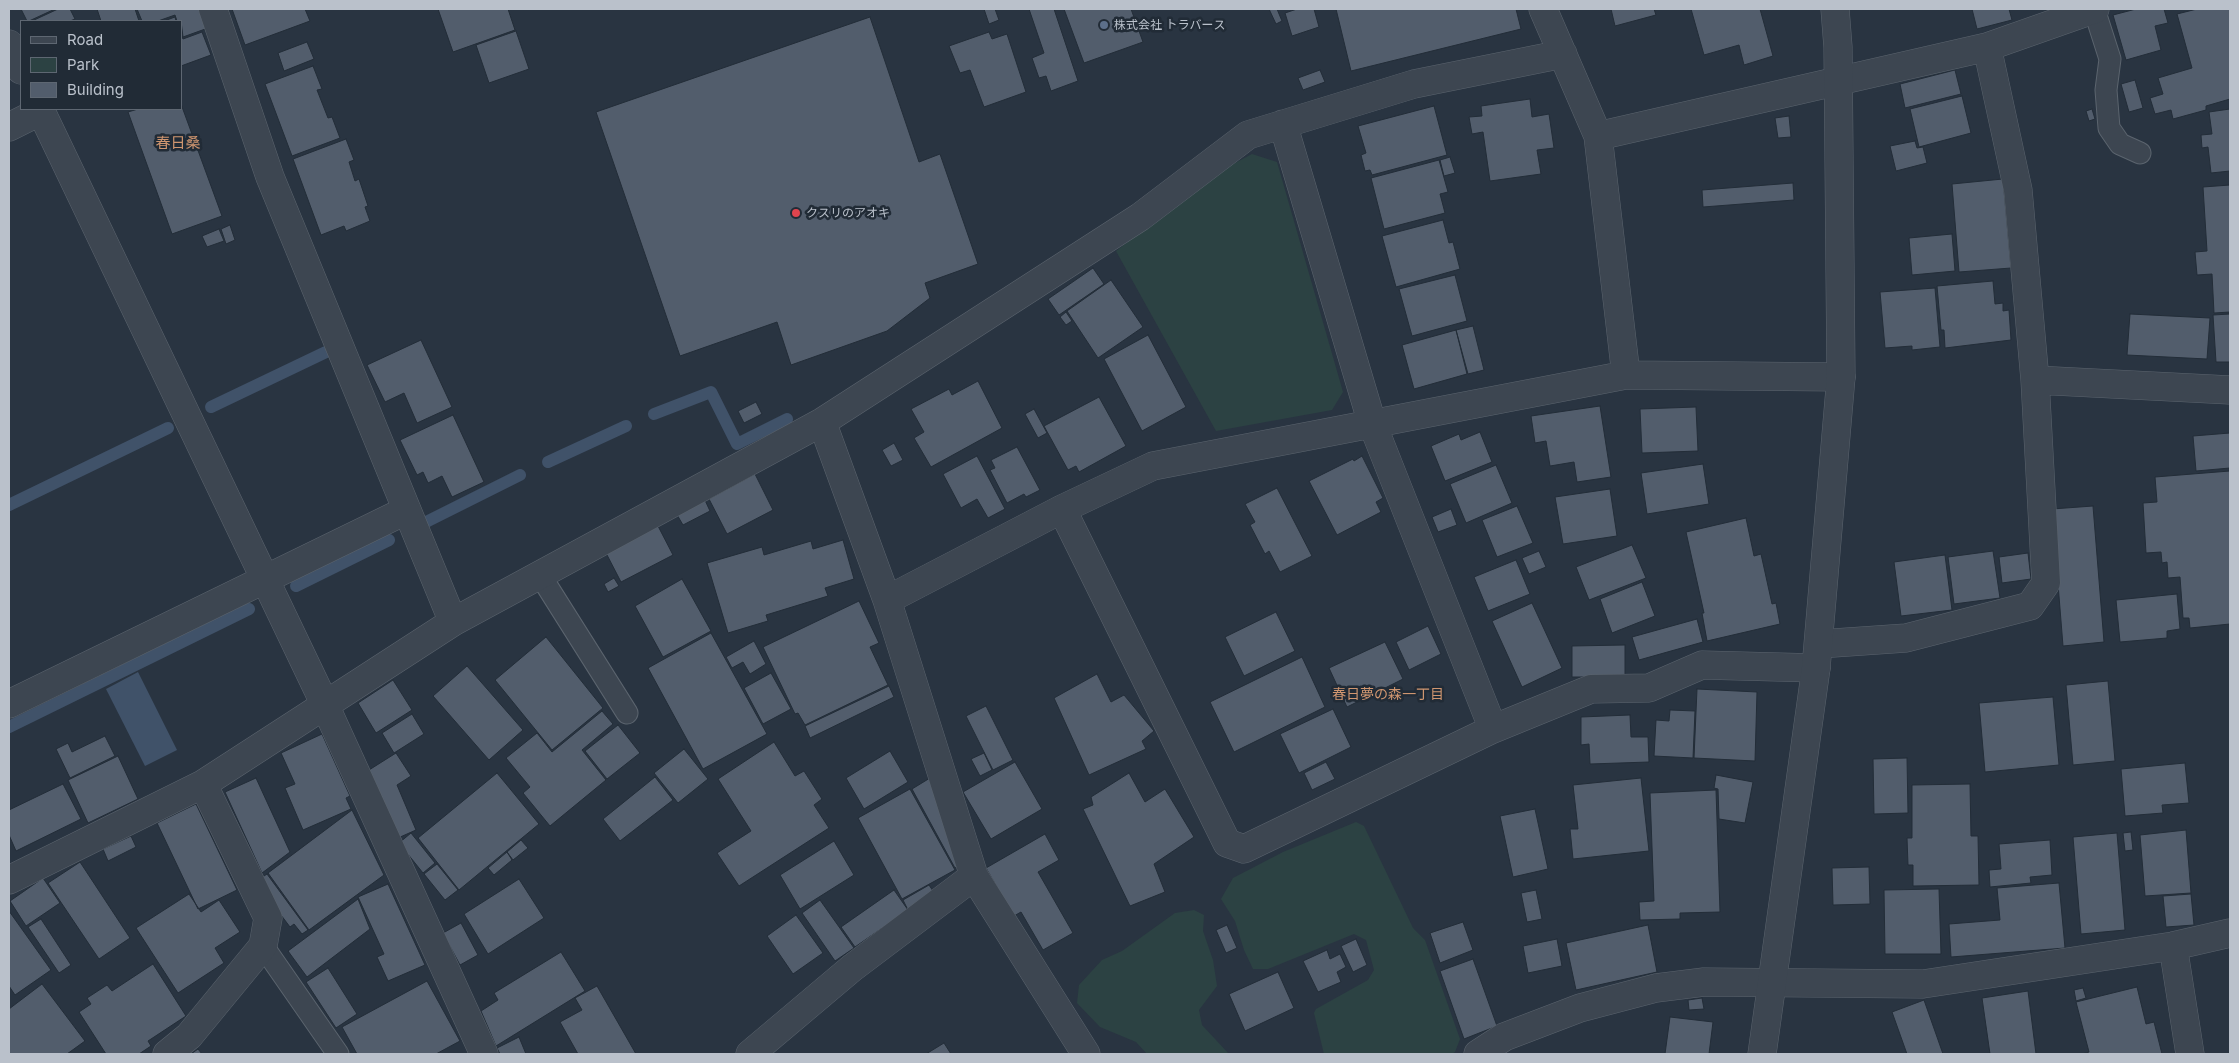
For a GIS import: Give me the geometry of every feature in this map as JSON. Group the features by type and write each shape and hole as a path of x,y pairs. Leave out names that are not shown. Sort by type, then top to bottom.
{"street":[{"path":"213,9 270,177 453,622"},
{"path":"1543,9 1598,136 1626,375"},
{"path":"1762,1054 1817,656 1841,377 1839,80 1835,9"},
{"path":"1598,136 1988,47 2084,11"},
{"path":"9,44 20,68"},
{"path":"1062,509 1227,843 1244,849 1493,729 1592,689 1649,688 1702,665 1817,656 1906,638 2030,606 2046,583 2035,380 2018,190 1988,47"},
{"path":"9,880 203,784 453,622 822,422 1140,217 1248,135 1414,84 1563,54"},
{"path":"9,127 40,110 324,704 484,1054"},
{"path":"1282,124 1372,423 1493,729"},
{"path":"887,600 1062,509 1153,466 1626,375 1841,377"},
{"path":"2035,380 2230,390"},
{"path":"822,422 887,600 974,876 1086,1054"},
{"path":"9,704 407,510"},
{"path":"167,1054 189,1036 264,946 268,918 203,784"},
{"path":"750,1054 852,968 974,876"},
{"path":"1478,1054 1504,1037 1580,1008 1656,988 1704,982 1923,984 2173,946 2230,933"},
{"path":"2173,946 2190,1054"}],"lane":[{"path":"2084,11 2110,59 2106,90 2109,128 2120,144 2140,153"},
{"path":"540,575 627,713"},
{"path":"264,946 338,1054"}],"green space":[{"path":"1252,154 1277,162 1343,392 1332,410 1216,431 1116,251 1220,171"},
{"path":"1356,822 1364,826 1413,928 1425,940 1460,1039 1455,1052 1452,1054 1324,1054 1314,1013 1316,1009 1368,980 1374,970 1366,940 1354,934 1268,969 1253,969 1244,950 1235,921 1221,899 1233,878 1283,852"},
{"path":"1194,910 1204,915 1203,931 1213,960 1217,986 1199,1010 1202,1025 1229,1054 1147,1054 1136,1042 1100,1027 1077,1003 1079,985 1102,960 1122,951 1175,913"}],"water":[{"path":"138,672 177,750 145,766 106,689"}],"building":[{"path":"21,9 55,9 31,20 26,20"},
{"path":"58,9 70,9 75,19 72,20 34,20"},
{"path":"97,9 135,9 139,20 101,20"},
{"path":"137,9 201,9 208,28 183,37 182,20 177,20 175,15 161,20 142,20"},
{"path":"232,9 305,9 310,21 245,45"},
{"path":"438,9 508,9 515,30 453,52"},
{"path":"984,9 995,9 999,20 989,24"},
{"path":"1029,9 1054,9 1078,81 1051,91 1046,76 1039,78 1032,58 1044,53"},
{"name":"株式会社 トラバース","path":"1064,9 1131,9 1143,42 1084,63"},
{"path":"1269,9 1277,9 1282,21 1276,24"},
{"path":"1297,9 1314,9 1319,27 1292,36 1285,13"},
{"path":"1336,9 1516,9 1521,29 1351,71"},
{"path":"1611,9 1654,9 1656,15 1615,26"},
{"path":"1691,9 1760,9 1773,56 1744,65 1739,45 1704,55"},
{"path":"1972,9 2009,9 2012,20 1977,29"},
{"path":"2136,9 2164,9 2168,23 2155,26 2161,50 2126,60 2113,15"},
{"path":"2197,9 2230,9 2230,99 2206,106 2206,110 2173,119 2171,110 2155,114 2150,98 2163,94 2158,78 2192,68 2177,14"},
{"name":"クスリのアオキ","path":"870,17 919,162 940,154 978,264 925,283 930,298 887,331 791,365 777,322 680,356 596,112"},
{"path":"516,31 529,69 489,83 476,45"},
{"path":"202,32 211,55 182,66 182,36 183,39"},
{"path":"989,32 992,39 1007,34 1026,92 984,107 970,70 960,73 949,46"},
{"path":"307,42 314,59 284,71 278,53"},
{"path":"313,66 322,89 317,90 328,118 332,117 340,138 292,156 265,84"},
{"path":"1320,70 1325,82 1303,90 1298,78"},
{"path":"1955,70 1961,94 1905,108 1900,84"},
{"path":"2135,80 2143,108 2129,112 2121,84"},
{"path":"1962,96 1971,133 1919,147 1910,109"},
{"path":"1530,99 1532,117 1549,114 1554,148 1537,150 1541,174 1490,181 1483,132 1472,134 1469,117 1482,116 1481,106"},
{"path":"1434,106 1447,155 1372,175 1370,170 1365,171 1361,155 1366,153 1358,126"},
{"path":"182,107 222,216 172,234 128,112 135,110 182,110"},
{"path":"2092,109 2095,119 2089,121 2086,111"},
{"path":"2230,109 2230,171 2211,173 2208,147 2202,148 2201,135 2212,134 2209,112"},
{"path":"1789,116 1791,137 1778,138 1775,118"},
{"path":"346,139 354,160 349,162 355,181 359,179 368,206 365,207 370,221 346,231 344,226 321,235 293,159"},
{"path":"1915,141 1917,148 1923,147 1927,163 1896,171 1890,146"},
{"path":"1450,157 1455,173 1444,176 1440,160"},
{"path":"1439,160 1448,192 1440,194 1445,213 1384,229 1371,178"},
{"path":"2003,179 2011,268 1959,272 1952,184"},
{"path":"1793,183 1794,200 1703,207 1702,190"},
{"path":"2230,185 2230,312 2214,313 2212,274 2197,275 2195,252 2207,251 2203,187"},
{"path":"1443,220 1449,243 1453,242 1460,269 1396,287 1382,236"},
{"path":"230,225 235,240 226,244 221,229"},
{"path":"219,229 224,241 207,247 202,236"},
{"path":"1952,234 1955,271 1912,275 1909,238"},
{"path":"1093,268 1104,284 1059,315 1048,299"},
{"path":"1455,275 1467,321 1412,336 1399,289"},
{"path":"1111,280 1143,327 1098,358 1067,311"},
{"path":"1993,281 1995,304 2003,303 2003,311 2009,310 2011,340 1945,348 1944,330 1941,330 1937,286"},
{"path":"1935,288 1940,347 1912,350 1912,346 1885,348 1880,292"},
{"path":"1066,312 1072,321 1066,325 1060,317"},
{"path":"2130,314 2210,318 2207,359 2127,355"},
{"path":"2230,314 2230,362 2216,362 2213,315"},
{"path":"1473,326 1484,370 1468,374 1456,330"},
{"path":"1456,330 1467,374 1414,389 1402,345"},
{"path":"1148,335 1186,407 1142,431 1104,359"},
{"path":"421,340 452,407 417,423 404,393 385,402 367,365"},
{"path":"978,381 1002,428 931,467 914,438 924,432 911,409 949,389 952,395"},
{"path":"1099,397 1126,446 1079,472 1076,466 1068,470 1044,426"},
{"path":"756,402 762,414 744,423 738,411"},
{"path":"1600,406 1611,477 1577,482 1574,462 1550,466 1546,441 1535,443 1531,416"},
{"path":"1696,407 1698,451 1642,453 1640,409"},
{"path":"1034,409 1047,433 1038,438 1025,414"},
{"path":"453,415 484,482 452,497 442,476 428,483 423,472 417,475 400,440"},
{"path":"1480,432 1492,462 1445,481 1431,446 1459,434 1461,440"},
{"path":"2230,433 2230,468 2196,471 2193,436"},
{"path":"894,443 903,460 891,466 882,450"},
{"path":"1017,447 1040,490 1026,497 1024,494 1007,503 990,470 995,468 991,460"},
{"path":"977,456 1005,509 988,518 977,499 961,508 943,474"},
{"path":"1362,456 1383,498 1376,502 1381,512 1337,535 1309,481"},
{"path":"1703,464 1709,504 1647,514 1641,473"},
{"path":"1496,465 1512,503 1466,523 1450,484"},
{"path":"2230,471 2230,624 2190,628 2189,618 2183,618 2180,577 2168,578 2167,562 2162,563 2161,552 2146,553 2143,503 2157,502 2155,477"},
{"path":"755,474 773,510 727,534 709,499"},
{"path":"1277,488 1312,556 1280,572 1269,551 1265,554 1250,525 1255,522 1245,504"},
{"path":"1610,489 1617,536 1563,544 1555,497"},
{"path":"704,498 710,511 683,525 676,513"},
{"path":"1517,506 1533,543 1497,557 1482,520"},
{"path":"2093,506 2104,642 2063,646 2052,509"},
{"path":"1451,509 1457,525 1438,532 1432,517"},
{"path":"1746,518 1754,556 1761,554 1772,604 1776,603 1780,624 1707,641 1702,613 1704,613 1686,532"},
{"path":"658,526 673,555 621,582 606,553"},
{"path":"843,540 854,579 825,588 828,596 766,615 768,621 728,633 707,563 762,547 764,555 811,541 813,549"},
{"path":"1632,545 1646,578 1589,600 1576,567"},
{"path":"1539,551 1546,567 1529,574 1522,558"},
{"path":"1993,551 2000,598 1954,604 1948,557"},
{"path":"2028,553 2031,579 2002,583 1999,557"},
{"path":"1945,555 1952,610 1901,616 1894,562"},
{"path":"1516,560 1530,594 1488,611 1474,577"},
{"path":"614,578 619,586 608,592 604,584"},
{"path":"682,579 711,631 663,657 635,606"},
{"path":"1642,582 1655,616 1612,633 1600,599"},
{"path":"2177,594 2180,629 2167,631 2167,638 2120,642 2116,600"},
{"path":"859,601 879,643 870,647 888,685 805,725 798,713 795,714 763,647"},
{"path":"1532,603 1562,668 1522,687 1492,621"},
{"path":"1276,612 1295,651 1244,676 1225,637"},
{"path":"1697,619 1703,642 1639,660 1632,637"},
{"path":"1428,626 1441,654 1409,670 1396,642"},
{"path":"711,633 767,734 703,769 648,668"},
{"path":"546,637 603,708 552,750 495,680"},
{"path":"754,641 766,664 750,674 743,662 732,668 726,657"},
{"path":"1385,642 1403,679 1347,707 1329,668"},
{"path":"1625,645 1625,677 1572,677 1572,646"},
{"path":"1302,657 1325,707 1234,752 1210,702"},
{"path":"467,666 523,730 489,760 433,696"},
{"path":"771,673 791,709 763,724 744,688"},
{"path":"1097,674 1111,702 1124,695 1154,731 1142,741 1146,749 1089,775 1054,698"},
{"path":"393,680 412,710 376,733 358,703"},
{"path":"2108,681 2115,761 2073,765 2066,685"},
{"path":"889,686 894,697 810,738 805,726"},
{"path":"1697,689 1757,692 1755,761 1694,758"},
{"path":"2053,697 2059,765 1985,772 1979,703"},
{"path":"986,706 1013,760 993,770 966,716"},
{"path":"1333,709 1351,747 1299,773 1280,734"},
{"path":"1670,710 1695,711 1693,758 1654,756 1656,720 1669,721"},
{"path":"602,711 613,724 582,750 606,780 550,826 523,793 530,787 506,758 537,733 552,752"},
{"path":"412,714 424,734 394,753 382,733"},
{"path":"1630,715 1631,737 1648,737 1649,762 1590,764 1589,744 1581,745 1581,717"},
{"path":"618,725 640,753 607,779 585,751"},
{"path":"322,734 350,796 346,798 351,809 303,830 285,788 295,784 281,753"},
{"path":"105,736 115,756 70,778 56,749 68,743 72,752"},
{"path":"774,742 795,776 804,771 822,799 814,805 829,828 739,886 717,853 751,831 718,779"},
{"path":"684,749 708,779 678,803 654,773"},
{"path":"890,751 908,782 864,809 846,778"},
{"path":"396,753 411,776 397,785 416,830 398,838 369,770"},
{"path":"984,753 992,770 980,776 971,759"},
{"path":"118,756 138,799 88,823 68,780"},
{"path":"1907,758 1908,813 1874,814 1873,759"},
{"path":"1015,762 1042,809 991,839 963,792"},
{"path":"1326,762 1335,779 1312,790 1304,773"},
{"path":"2185,763 2189,803 2162,805 2163,813 2125,816 2121,769"},
{"path":"497,773 539,824 459,890 418,838"},
{"path":"1129,773 1145,802 1165,789 1194,837 1154,864 1165,892 1130,906 1083,809 1093,805 1091,797"},
{"path":"1716,775 1753,782 1745,823 1719,819 1718,789 1714,788"},
{"path":"655,777 673,800 620,841 603,819"},
{"path":"256,778 290,852 262,873 225,792"},
{"path":"930,778 961,865 955,868 912,789"},
{"path":"1641,778 1649,851 1573,859 1570,829 1578,829 1573,785"},
{"path":"63,784 81,819 16,851 9,835 9,810"},
{"path":"1970,784 1971,836 1978,836 1979,885 1913,886 1913,865 1908,865 1907,838 1912,838 1912,785"},
{"path":"910,789 955,870 902,899 858,818"},
{"path":"1716,790 1720,912 1680,913 1680,919 1640,920 1639,902 1654,901 1650,793"},
{"path":"196,804 237,890 198,909 157,823"},
{"path":"1535,809 1548,869 1513,877 1500,816"},
{"path":"352,810 384,875 309,930 268,873"},
{"path":"2186,830 2191,893 2145,896 2140,835"},
{"path":"2131,832 2133,850 2125,851 2123,833"},
{"path":"411,833 435,863 423,873 399,843"},
{"path":"2117,833 2125,930 2081,934 2073,837"},
{"path":"1045,834 1059,860 1038,872 1073,933 1043,950 1021,912 1014,916 986,868"},
{"path":"131,836 136,847 108,861 103,849"},
{"path":"521,840 528,848 513,860 507,852"},
{"path":"2050,840 2052,875 2030,877 2031,883 1990,887 1989,870 2001,869 1999,844"},
{"path":"834,841 854,875 800,909 780,875"},
{"path":"507,852 512,860 494,875 488,868"},
{"path":"80,862 130,938 99,959 48,883"},
{"path":"437,864 458,890 445,900 424,874"},
{"path":"1869,867 1870,904 1833,905 1832,868"},
{"path":"267,874 308,930 302,934 294,924 290,927 281,915 261,878"},
{"path":"43,878 60,903 26,926 10,901"},
{"path":"519,879 544,918 488,954 464,914"},
{"path":"2059,883 2065,948 1951,957 1949,924 2000,920 1997,888"},
{"path":"388,884 425,965 388,981 377,957 384,954 358,897"},
{"path":"929,885 933,891 908,910 903,900"},
{"path":"1939,889 1941,954 1885,954 1884,890"},
{"path":"894,890 908,910 855,947 841,927"},
{"path":"1536,890 1542,919 1527,922 1521,893"},
{"path":"189,894 201,912 219,900 240,932 215,948 224,963 178,993 136,928"},
{"path":"2191,894 2194,925 2166,927 2163,896"},
{"path":"358,899 370,929 307,977 288,951"},
{"path":"820,900 854,948 835,961 802,913"},
{"path":"9,911 51,970 15,995 9,986"},
{"path":"796,915 823,953 793,974 767,936"},
{"path":"41,919 71,965 59,973 28,927"},
{"path":"1463,922 1473,950 1440,963 1430,933"},
{"path":"461,923 478,955 460,965 443,933"},
{"path":"1227,925 1237,948 1226,953 1216,930"},
{"path":"1648,925 1657,972 1576,990 1566,943"},
{"path":"1356,939 1367,965 1353,972 1341,946"},
{"path":"1557,939 1562,966 1528,973 1523,946"},
{"path":"1327,950 1330,959 1340,954 1346,967 1337,972 1341,982 1318,992 1303,961"},
{"path":"561,952 585,991 496,1046 481,1011 498,1000 494,993"},
{"path":"1473,959 1497,1026 1464,1039 1440,971"},
{"path":"153,964 186,1016 148,1041 151,1046 139,1054 106,1054 79,1012 91,1004 87,998 107,985 112,991"},
{"path":"328,968 357,1014 336,1028 306,982"},
{"path":"1278,972 1294,1008 1245,1031 1229,994"},
{"path":"427,981 460,1041 436,1054 357,1054 342,1027"},
{"path":"42,984 85,1041 67,1054 9,1054 9,1009"},
{"path":"597,986 636,1054 578,1054 560,1022 582,1010 575,998"},
{"path":"2137,987 2146,1024 2154,1022 2162,1054 2082,1054 2089,1052 2076,1002"},
{"path":"2083,988 2086,998 2076,1001 2074,990"},
{"path":"2028,991 2036,1054 1990,1054 1982,998"},
{"path":"1702,998 1704,1009 1689,1010 1688,1000"},
{"path":"1924,1000 1943,1054 1907,1054 1892,1012"},
{"path":"1670,1017 1713,1022 1709,1054 1665,1054"},
{"path":"519,1037 526,1054 500,1054 497,1048"},
{"path":"944,1043 951,1054 926,1054"},
{"path":"198,1049 202,1054 191,1054"}],"waterway":[{"path":"211,407 326,352"},
{"path":"654,414 711,392 737,444 787,419"},
{"path":"548,462 626,426"},
{"path":"9,505 168,428"},
{"path":"426,522 520,475"},
{"path":"296,586 389,540"},
{"path":"9,727 249,609"}],"place":[{"name":"株式会社 トラバース","path":"1104,25"},
{"name":"クスリのアオキ","path":"796,213"}],"district":[{"name":"春日桑","path":"178,143"},
{"name":"春日夢の森一丁目","path":"1388,695"}]}
